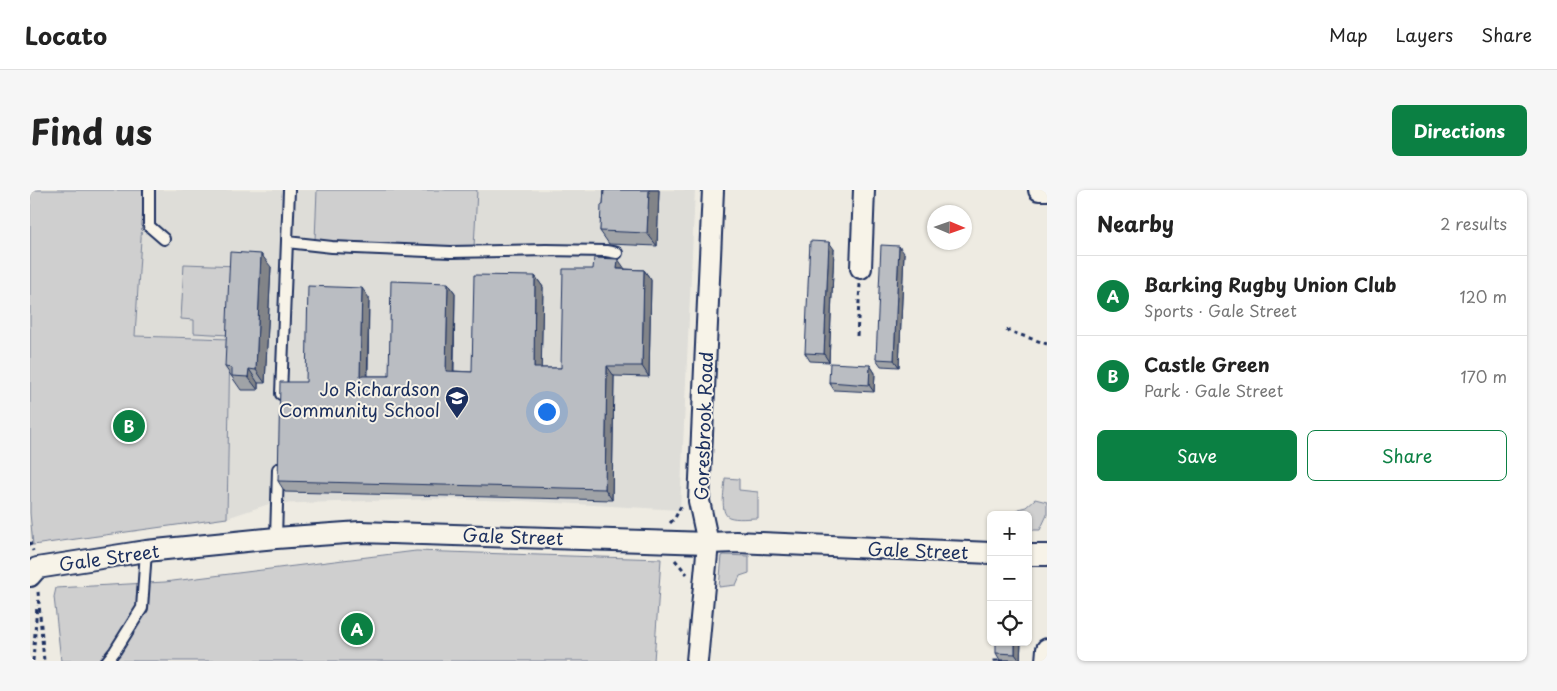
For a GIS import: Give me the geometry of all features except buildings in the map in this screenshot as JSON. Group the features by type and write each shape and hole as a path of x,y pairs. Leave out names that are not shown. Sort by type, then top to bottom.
{"street":[{"name":"Goresbrook Road","path":"697,661 708,543 698,501 713,190"},
{"path":"861,268 864,190"},
{"path":"1039,190 1047,190"},
{"name":"Gale Street","path":"34,570 146,551 360,532 708,543 736,542 987,553"},
{"path":"1032,554 1047,555"},
{"path":"1046,661 1047,650"}],"lane":[{"path":"149,190 149,226 164,239"},
{"path":"281,401 289,190"},
{"path":"287,242 332,247 451,252 554,250 617,253"},
{"path":"276,538 279,460"},
{"path":"107,661 142,608 146,551"}],"path":[{"path":"857,336 861,268"},
{"path":"1006,330 1047,344"},
{"path":"30,542 38,597 44,661"},
{"path":"33,661 38,597"}],"shaded area":[{"path":"30,190 144,190 135,336 230,339 227,518 33,545 30,513"},
{"name":"Jo Richardson Community School","path":"144,190 695,190 680,510 524,501 436,499 269,504 227,518 230,339 135,336"},
{"path":"317,190 477,190 474,247 315,240"},
{"path":"184,264 239,266 229,335 194,333 194,320 181,319"},
{"path":"725,478 739,479 739,490 758,492 758,518 736,518 726,515 723,505"},
{"path":"1035,499 1047,502 1047,515 1040,530 1032,530 1032,511 1018,511 1018,509 1026,507"},
{"path":"416,551 661,559 654,661 61,661 54,597 56,588 165,582"},
{"path":"722,556 749,556 749,573 740,576 736,585 719,587"}],"place":[{"name":"Jo Richardson Community School","path":"457,419"},
{"name":"Castle Green","path":"129,426"},
{"name":"Barking Rugby Union Club","path":"357,629"}]}
